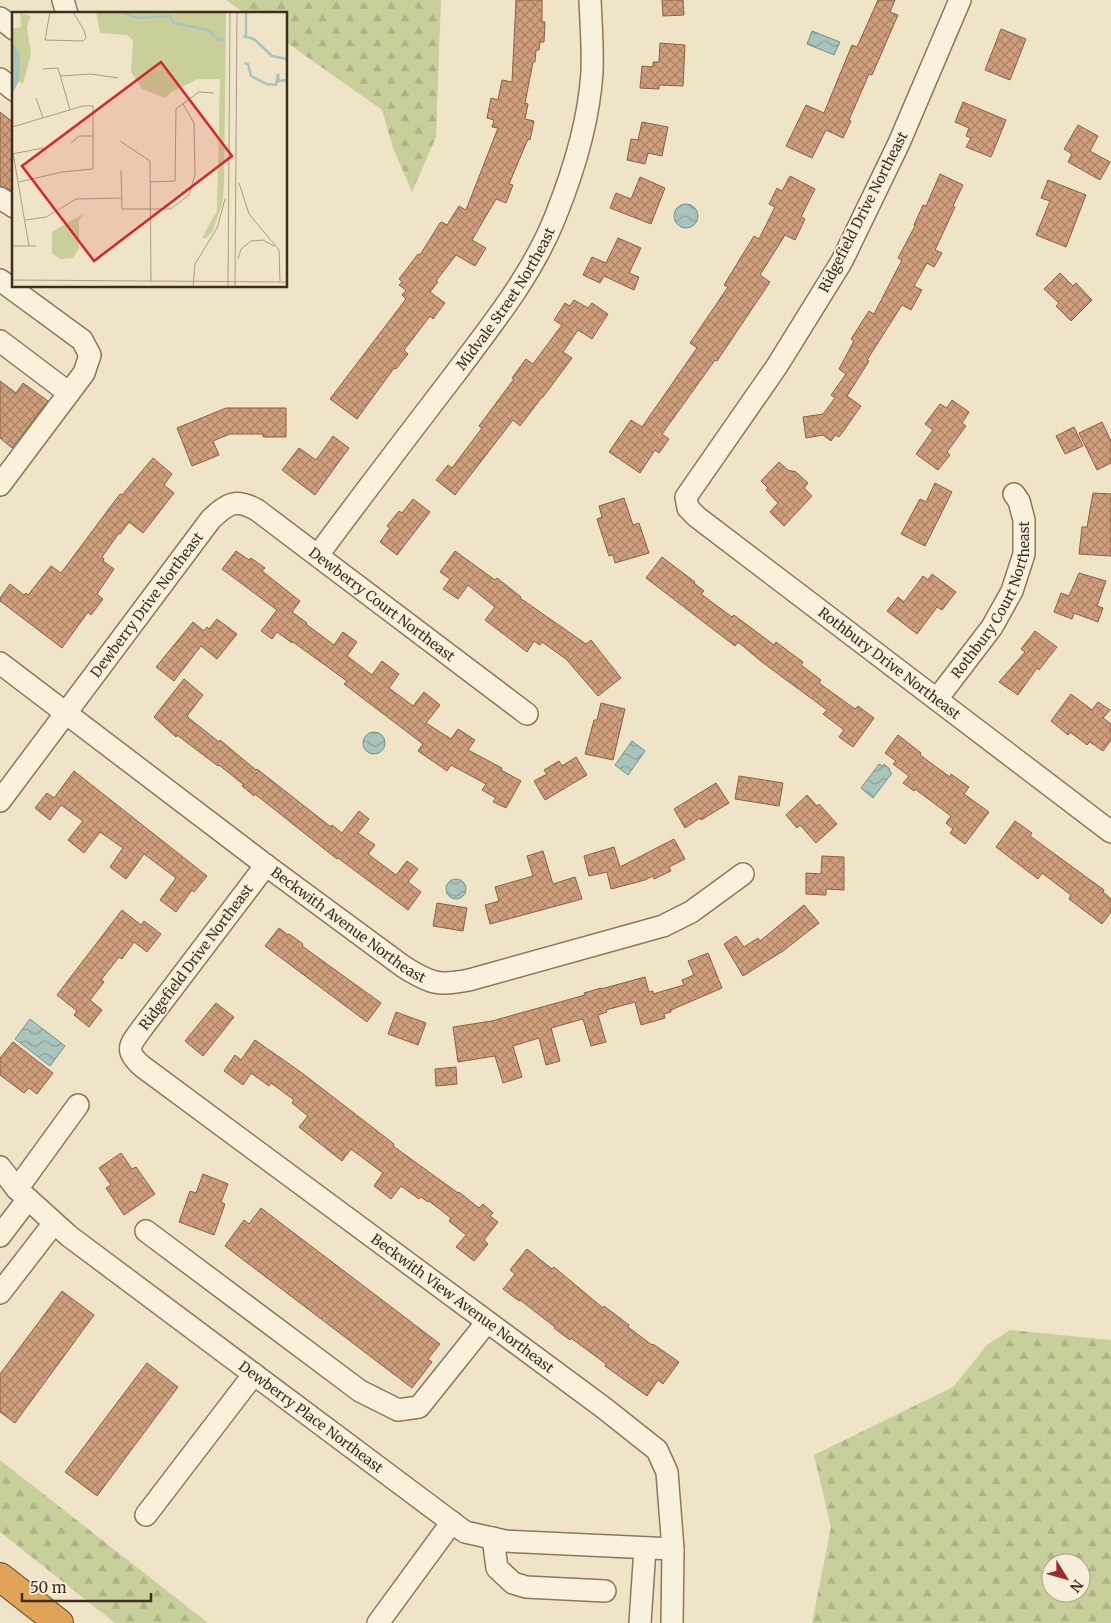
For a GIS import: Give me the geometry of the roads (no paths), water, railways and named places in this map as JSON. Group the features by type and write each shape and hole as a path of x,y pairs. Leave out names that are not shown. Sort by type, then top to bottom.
{"highway":[{"path":"0,1577 59,1623"}],"street":[{"name":"Midvale Street Northeast","path":"318,555 498,315 529,271 542,246 567,186 586,112 592,73 590,0"},
{"name":"Ridgefield Drive Northeast","path":"693,486 777,366 842,262 900,143 960,0"},
{"path":"0,18 12,27"},
{"path":"0,79 12,88"},
{"path":"0,198 12,206"},
{"path":"0,280 82,340 90,355 84,372 0,484"},
{"path":"0,341 69,392"},
{"name":"Rothbury Drive Northeast","path":"693,486 686,497 688,508 697,517 1111,832"},
{"name":"Rothbury Court Northeast","path":"937,699 992,627 1012,591 1024,554 1024,520 1019,501 1014,494"},
{"name":"Dewberry Court Northeast","path":"234,503 248,505 258,510 527,714"},
{"name":"Dewberry Drive Northeast","path":"66,713 211,519 225,506 234,503"},
{"name":"Beckwith Avenue Northeast","path":"0,663 266,865 404,967 426,980 442,984 469,980 663,926 691,912 743,874"},
{"path":"0,801 66,713"},
{"name":"Ridgefield Drive Northeast","path":"130,1050 133,1041 143,1027 266,865"},
{"name":"Beckwith View Avenue Northeast","path":"130,1050 140,1064 167,1085 658,1450 667,1472 673,1549 672,1623"},
{"path":"0,1236 22,1194 78,1105"},
{"name":"Dewberry Place Northeast","path":"0,1167 22,1194 69,1236 465,1532 506,1541 673,1549"},
{"path":"0,1293 54,1223"},
{"path":"146,1231 360,1391 398,1410 419,1407 487,1322"},
{"path":"146,1515 254,1374"},
{"path":"378,1623 452,1522"},
{"path":"493,1538 497,1568 513,1583 526,1587 605,1590"},
{"path":"640,1623 646,1548"}],"water":[{"path":"812,31 840,42 834,55 807,44"},
{"path":"686,204 694,208 698,216 694,224 686,228 678,224 674,216 678,208"},
{"path":"374,732 382,735 385,743 382,751 374,754 366,751 363,743 366,735"},
{"path":"632,741 645,751 628,775 615,765"},
{"path":"879,764 882,766 884,764 892,773 873,798 861,788"},
{"path":"456,879 463,882 466,889 463,896 456,899 449,896 446,889 449,882"},
{"path":"30,1019 65,1046 50,1066 15,1039"}]}
